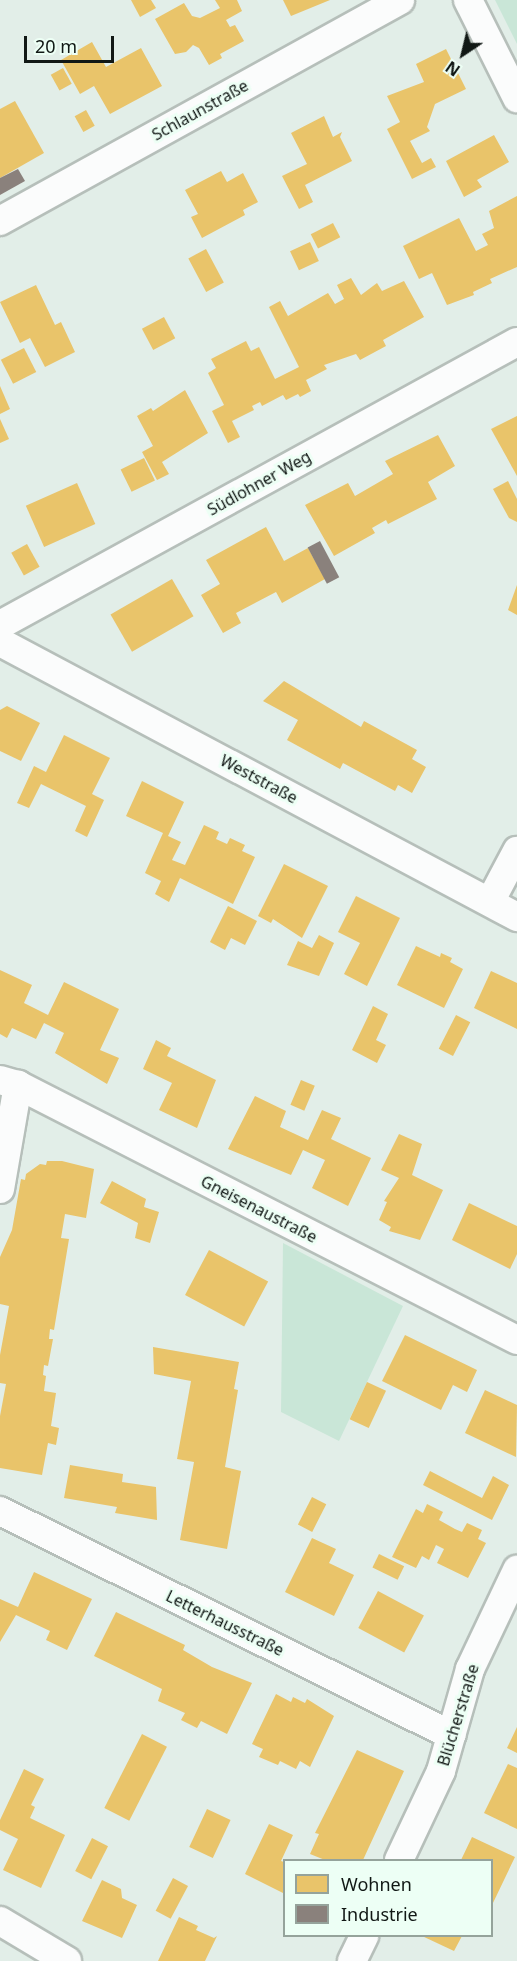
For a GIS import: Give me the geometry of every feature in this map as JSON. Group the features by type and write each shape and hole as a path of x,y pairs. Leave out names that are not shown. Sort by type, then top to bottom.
{"street":[{"name":"Schlaunstraße","path":"0,220 400,0"},
{"path":"468,0 517,98"},
{"name":"Südlohner Weg","path":"0,625 517,342"},
{"name":"Weststraße","path":"0,642 517,917"},
{"path":"490,902 517,850"},
{"path":"0,1189 9,1083"},
{"name":"Gneisenaustraße","path":"9,1083 517,1340"},
{"name":"Letterhausstraße","path":"0,1511 451,1735"},
{"name":"Blücherstraße","path":"399,1859 441,1771 470,1669 517,1570"},
{"path":"0,1922 67,1961"},
{"path":"352,1961 363,1937"}],"green space":[{"path":"495,0 517,0 517,44"},
{"path":"283,1243 403,1306 339,1441 281,1412"}],"building: Wohnen":[{"path":"131,0 151,0 156,8 140,17"},
{"path":"215,0 237,0 242,11 226,20 230,27 235,25 244,41 220,54 222,58 209,65 199,48 193,45 186,52 175,54 155,19 184,3 192,16 200,18 220,8"},
{"path":"283,0 330,0 291,16"},
{"path":"92,42 106,67 141,48 162,86 110,114 94,86 80,94 61,60"},
{"path":"446,49 466,89 435,104 427,127 430,131 410,141 422,163 431,158 436,167 412,179 387,129 400,122 387,96 424,82 416,64"},
{"path":"63,68 72,84 59,91 51,75"},
{"path":"15,101 44,153 0,178 0,109"},
{"path":"86,110 95,126 83,132 75,116"},
{"path":"324,116 333,137 342,132 340,137 352,161 305,185 313,202 299,209 282,176 307,164 291,133"},
{"path":"494,135 509,162 477,180 482,187 464,197 446,161"},
{"path":"221,171 227,182 243,173 258,202 243,210 245,215 202,238 191,217 198,214 185,190"},
{"path":"517,196 517,267 490,279 492,283 473,292 474,295 447,305 432,273 419,279 403,246 459,218 476,251 488,245 482,234 494,228 489,211"},
{"path":"333,223 340,237 318,249 311,234"},
{"path":"310,242 319,261 299,270 290,251"},
{"path":"206,249 224,283 206,292 188,258"},
{"path":"351,278 361,295 377,283 382,291 404,281 424,317 383,340 386,346 360,360 356,354 324,365 327,369 306,380 311,391 300,397 298,394 286,400 283,395 262,406 260,402 252,406 254,410 232,421 240,437 228,443 212,411 224,405 208,373 216,368 211,359 246,341 251,351 259,347 275,379 299,367 269,307 280,301 288,316 328,293 335,304 344,299 337,285"},
{"path":"36,285 55,325 61,322 75,352 45,367 30,338 20,343 0,302"},
{"path":"164,317 175,338 153,350 142,329"},
{"path":"24,348 36,372 13,384 1,360"},
{"path":"0,386 10,409 0,414"},
{"path":"185,390 208,433 162,462 169,474 157,480 142,452 153,446 137,416 151,408 153,411"},
{"path":"517,416 517,476 491,429"},
{"path":"0,419 9,439 0,443"},
{"path":"438,435 455,466 428,482 437,499 388,524 386,520 372,528 375,533 334,556 305,505 348,483 355,496 393,474 385,461"},
{"path":"144,458 155,480 132,492 121,469"},
{"path":"508,481 517,499 517,522 509,518 493,489"},
{"path":"77,483 95,524 44,547 26,506"},
{"path":"266,527 284,561 308,548 325,579 282,603 276,592 236,613 241,623 223,633 201,595 220,584 206,560"},
{"path":"27,544 40,567 24,575 11,553"},
{"path":"172,579 194,616 132,652 111,614"},
{"path":"517,585 517,615 508,610"},
{"path":"284,681 361,727 364,721 417,750 412,759 426,767 412,793 398,785 395,791 343,763 340,769 287,740 298,720 263,701"},
{"path":"7,706 40,723 21,761 0,751 0,710"},
{"path":"64,735 110,758 92,794 104,800 87,837 75,831 86,806 41,784 29,808 17,803 34,766 46,772"},
{"path":"142,781 184,802 168,836 181,842 172,860 185,865 204,825 219,832 216,839 227,844 230,838 245,845 242,851 255,857 233,904 180,878 169,902 155,894 161,881 145,873 163,833 126,816"},
{"path":"284,864 328,886 302,938 273,919 271,923 258,916"},
{"path":"356,896 400,918 367,986 344,974 360,943 338,932"},
{"path":"228,906 257,921 245,945 231,938 225,950 210,942"},
{"path":"319,935 334,943 319,976 287,965 298,941 312,948"},
{"path":"416,946 440,957 441,953 452,958 450,962 463,969 444,1008 397,985"},
{"path":"0,970 32,985 24,1003 48,1015 64,982 119,1009 100,1050 119,1058 107,1084 55,1053 64,1033 44,1023 36,1039 12,1028 7,1038 0,1034"},
{"path":"491,971 517,983 517,1029 474,1008"},
{"path":"373,1006 388,1014 376,1040 386,1045 377,1063 352,1050"},
{"path":"456,1015 470,1022 453,1056 439,1049"},
{"path":"156,1040 171,1048 167,1056 216,1080 197,1128 159,1110 172,1083 143,1069"},
{"path":"301,1080 315,1086 304,1111 290,1105"},
{"path":"255,1096 286,1111 280,1127 308,1140 322,1110 341,1118 331,1139 371,1158 348,1206 312,1188 325,1160 303,1150 291,1175 228,1149"},
{"path":"399,1134 422,1144 412,1175 443,1190 420,1240 389,1231 391,1227 379,1220 387,1202 384,1201 399,1178 381,1170"},
{"path":"47,1161 62,1161 94,1169 86,1218 65,1214 61,1238 69,1239 54,1330 50,1329 49,1339 53,1339 48,1366 44,1365 43,1375 46,1376 44,1391 56,1393 51,1426 59,1428 56,1445 48,1443 42,1475 0,1468 0,1416 6,1384 0,1383 0,1355 9,1306 0,1304 0,1257 12,1230 21,1179 25,1180 26,1174 40,1164 46,1165"},
{"path":"112,1181 146,1199 144,1207 159,1212 150,1243 135,1238 138,1223 100,1203"},
{"path":"469,1203 517,1226 517,1254 510,1269 452,1240"},
{"path":"209,1250 268,1281 244,1326 185,1295"},
{"path":"405,1335 477,1370 467,1392 453,1385 441,1410 382,1381"},
{"path":"153,1347 239,1362 234,1389 238,1390 225,1467 241,1471 227,1549 180,1540 194,1462 177,1459 191,1381 154,1374"},
{"path":"367,1382 386,1391 369,1428 350,1419"},
{"path":"485,1390 517,1405 516,1457 465,1433"},
{"path":"70,1465 123,1474 122,1482 156,1487 157,1520 115,1513 117,1507 64,1498"},
{"path":"430,1471 482,1498 493,1476 509,1485 492,1520 423,1485"},
{"path":"312,1497 326,1504 312,1532 298,1525"},
{"path":"427,1504 443,1512 439,1520 455,1529 462,1532 467,1523 482,1530 478,1539 486,1543 468,1578 437,1563 444,1549 436,1545 429,1560 422,1556 416,1568 392,1557 416,1509 423,1513"},
{"path":"312,1538 336,1549 329,1563 354,1575 334,1616 285,1592"},
{"path":"379,1554 404,1566 398,1580 372,1567"},
{"path":"34,1572 92,1599 67,1650 46,1640 50,1631 16,1615 0,1642 0,1599 18,1607"},
{"path":"378,1591 424,1615 404,1652 358,1628"},
{"path":"116,1612 185,1645 183,1650 212,1667 252,1683 227,1734 201,1721 197,1728 181,1720 185,1713 158,1701 162,1689 94,1656"},
{"path":"276,1694 291,1702 293,1697 305,1703 307,1699 334,1716 310,1767 300,1761 296,1769 280,1761 278,1765 259,1757 263,1749 252,1744"},
{"path":"517,1727 517,1753 507,1748"},
{"path":"142,1734 167,1747 129,1821 104,1808"},
{"path":"357,1750 404,1771 363,1859 322,1859 310,1854 319,1834 315,1833"},
{"path":"508,1764 517,1768 517,1829 484,1813"},
{"path":"24,1769 44,1779 31,1805 35,1807 30,1818 65,1835 41,1888 3,1870 18,1839 0,1830 0,1820"},
{"path":"207,1809 231,1820 213,1858 189,1847"},
{"path":"269,1824 293,1835 281,1861 283,1862 283,1893 245,1874"},
{"path":"472,1837 515,1857 493,1903 493,1859 461,1859"},
{"path":"92,1838 108,1846 91,1879 75,1871"},
{"path":"173,1878 188,1886 171,1919 156,1911"},
{"path":"102,1880 121,1889 122,1898 137,1905 122,1938 82,1921"},
{"path":"179,1917 198,1926 196,1930 214,1938 217,1936 205,1961 158,1961"},
{"path":"424,1937 461,1937 454,1951"}],"building: Industrie":[{"path":"18,169 25,181 0,195 0,178"},
{"path":"320,541 339,577 327,584 308,548"}]}
